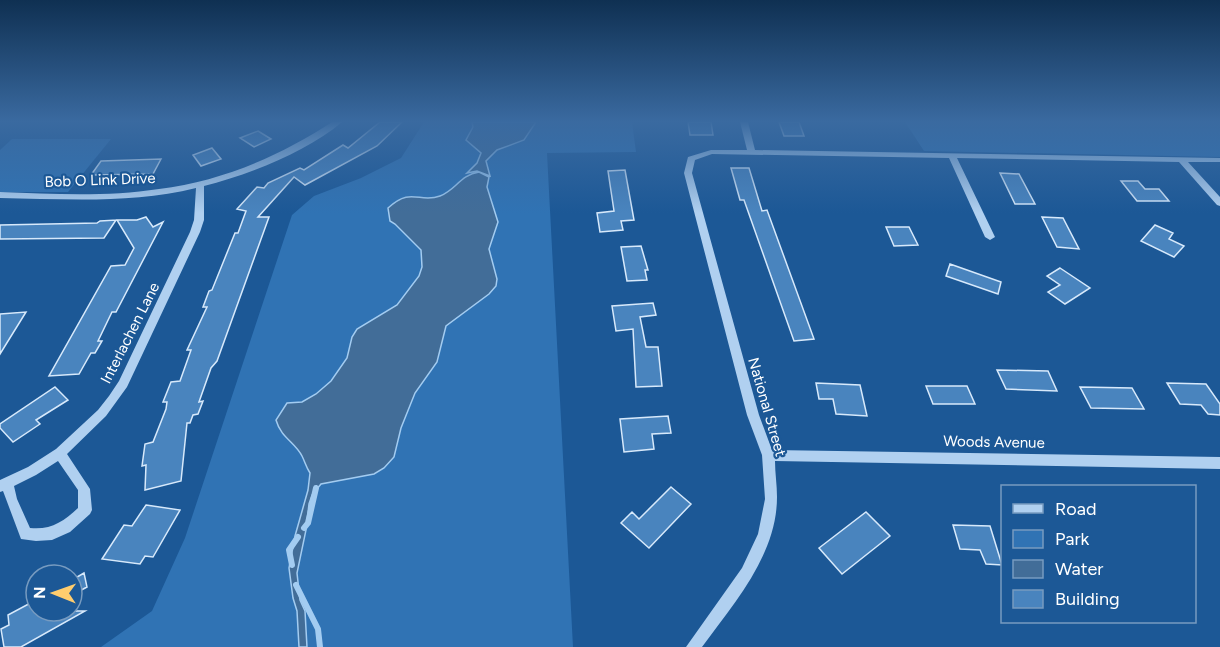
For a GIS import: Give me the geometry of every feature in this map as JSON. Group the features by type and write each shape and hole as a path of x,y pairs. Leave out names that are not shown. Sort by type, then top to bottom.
{"street":[{"name":"Bob O Link Drive","path":"0,195 117,196 200,185 259,165 285,152"},
{"name":"National Street","path":"693,647 747,573 765,535 770,507 768,455 753,415 688,173 691,159 710,152"},
{"path":"762,152 1220,160"},
{"path":"952,156 990,237"},
{"path":"1182,160 1220,203"},
{"name":"Interlachen Lane","path":"3,485 60,453 102,413 123,384 191,244 199,220 200,185"},
{"path":"3,485 26,534 43,536 66,529 85,510 84,489 60,453"},
{"name":"Woods Avenue","path":"768,455 1220,463"}],"green space":[{"path":"0,152 100,152 68,192 0,192"},
{"path":"405,152 619,152 547,153 573,647 101,647 152,611 185,538 292,215 314,196 361,178 401,158"},
{"path":"983,152 1220,152 1220,157"}],"water":[{"path":"495,152 486,161 490,176 477,171 467,173 477,163 481,153"},
{"path":"479,172 489,177 487,187 498,222 489,249 497,279 496,286 489,294 446,326 437,362 415,393 401,428 394,457 384,468 374,474 321,484 312,495 297,573 300,600 305,611 307,647 299,647 297,611 289,568 310,473 299,451 281,431 276,420 287,403 302,402 331,381 347,358 352,337 357,329 397,305 419,276 422,267 421,250 390,221 388,208 403,198 440,196 467,176"}],"building":[{"path":"201,152 215,152 221,159 201,166 193,155"},
{"path":"332,152 366,152 305,185 294,177 258,217 269,217 217,361 211,368 199,402 203,401 198,414 193,415 190,423 187,423 181,481 145,490 146,465 142,466 145,444 153,442 166,409 167,402 163,402 171,382 180,381 191,350 187,350 207,307 203,307 209,291 212,290 235,233 238,233 246,211 237,209 257,187 264,188 268,183 300,168 304,170"},
{"path":"161,159 153,174 91,175 101,161"},
{"path":"731,168 749,168 762,211 767,210 814,339 794,341 744,200 740,200"},
{"path":"625,170 634,220 621,221 623,230 600,232 597,213 614,211 608,171"},
{"path":"1000,173 1019,174 1035,204 1015,204"},
{"path":"1121,181 1138,181 1145,189 1159,189 1169,201 1137,201"},
{"path":"146,217 153,227 163,222 116,312 112,312 98,341 102,341 95,353 91,353 79,374 49,376 111,266 125,265 134,248 117,220 137,220"},
{"path":"1042,217 1063,218 1079,249 1057,247"},
{"path":"116,220 104,238 0,239 0,225 97,223"},
{"path":"1155,225 1173,233 1169,239 1184,246 1174,257 1141,241"},
{"path":"886,227 909,227 918,245 894,246"},
{"path":"641,246 648,270 645,270 647,280 627,281 621,247"},
{"path":"950,264 1001,282 998,294 946,276"},
{"path":"1060,268 1090,288 1065,304 1048,292 1060,285 1047,276"},
{"path":"653,303 656,315 640,317 646,347 658,347 662,386 636,387 633,329 616,331 612,306"},
{"path":"26,312 0,354 0,314"},
{"path":"997,370 1048,371 1057,391 1006,389"},
{"path":"816,383 860,385 867,416 836,414 833,399 819,399"},
{"path":"1167,383 1206,384 1220,404 1220,415 1208,414 1201,405 1180,404"},
{"path":"926,386 967,386 975,404 933,404"},
{"path":"55,387 68,400 36,420 40,424 13,442 0,428 0,424"},
{"path":"1080,387 1132,388 1144,409 1091,408"},
{"path":"668,416 671,433 652,434 654,449 624,452 620,419"},
{"path":"671,487 691,504 649,548 621,523 632,512 639,519"},
{"path":"146,505 180,510 153,557 145,556 140,564 102,559 124,525 132,526"},
{"path":"866,512 890,536 842,574 819,548"},
{"path":"953,525 990,526 1001,565 986,564 980,550 960,549"},
{"path":"84,573 87,587 84,589"},
{"path":"24,606 24,623 64,623 21,647 4,647 1,629 9,625 8,615"}],"waterway":[{"path":"304,528 308,523 316,488"},
{"path":"292,565 289,550 298,537"},
{"path":"296,585 318,629 320,647"}]}
